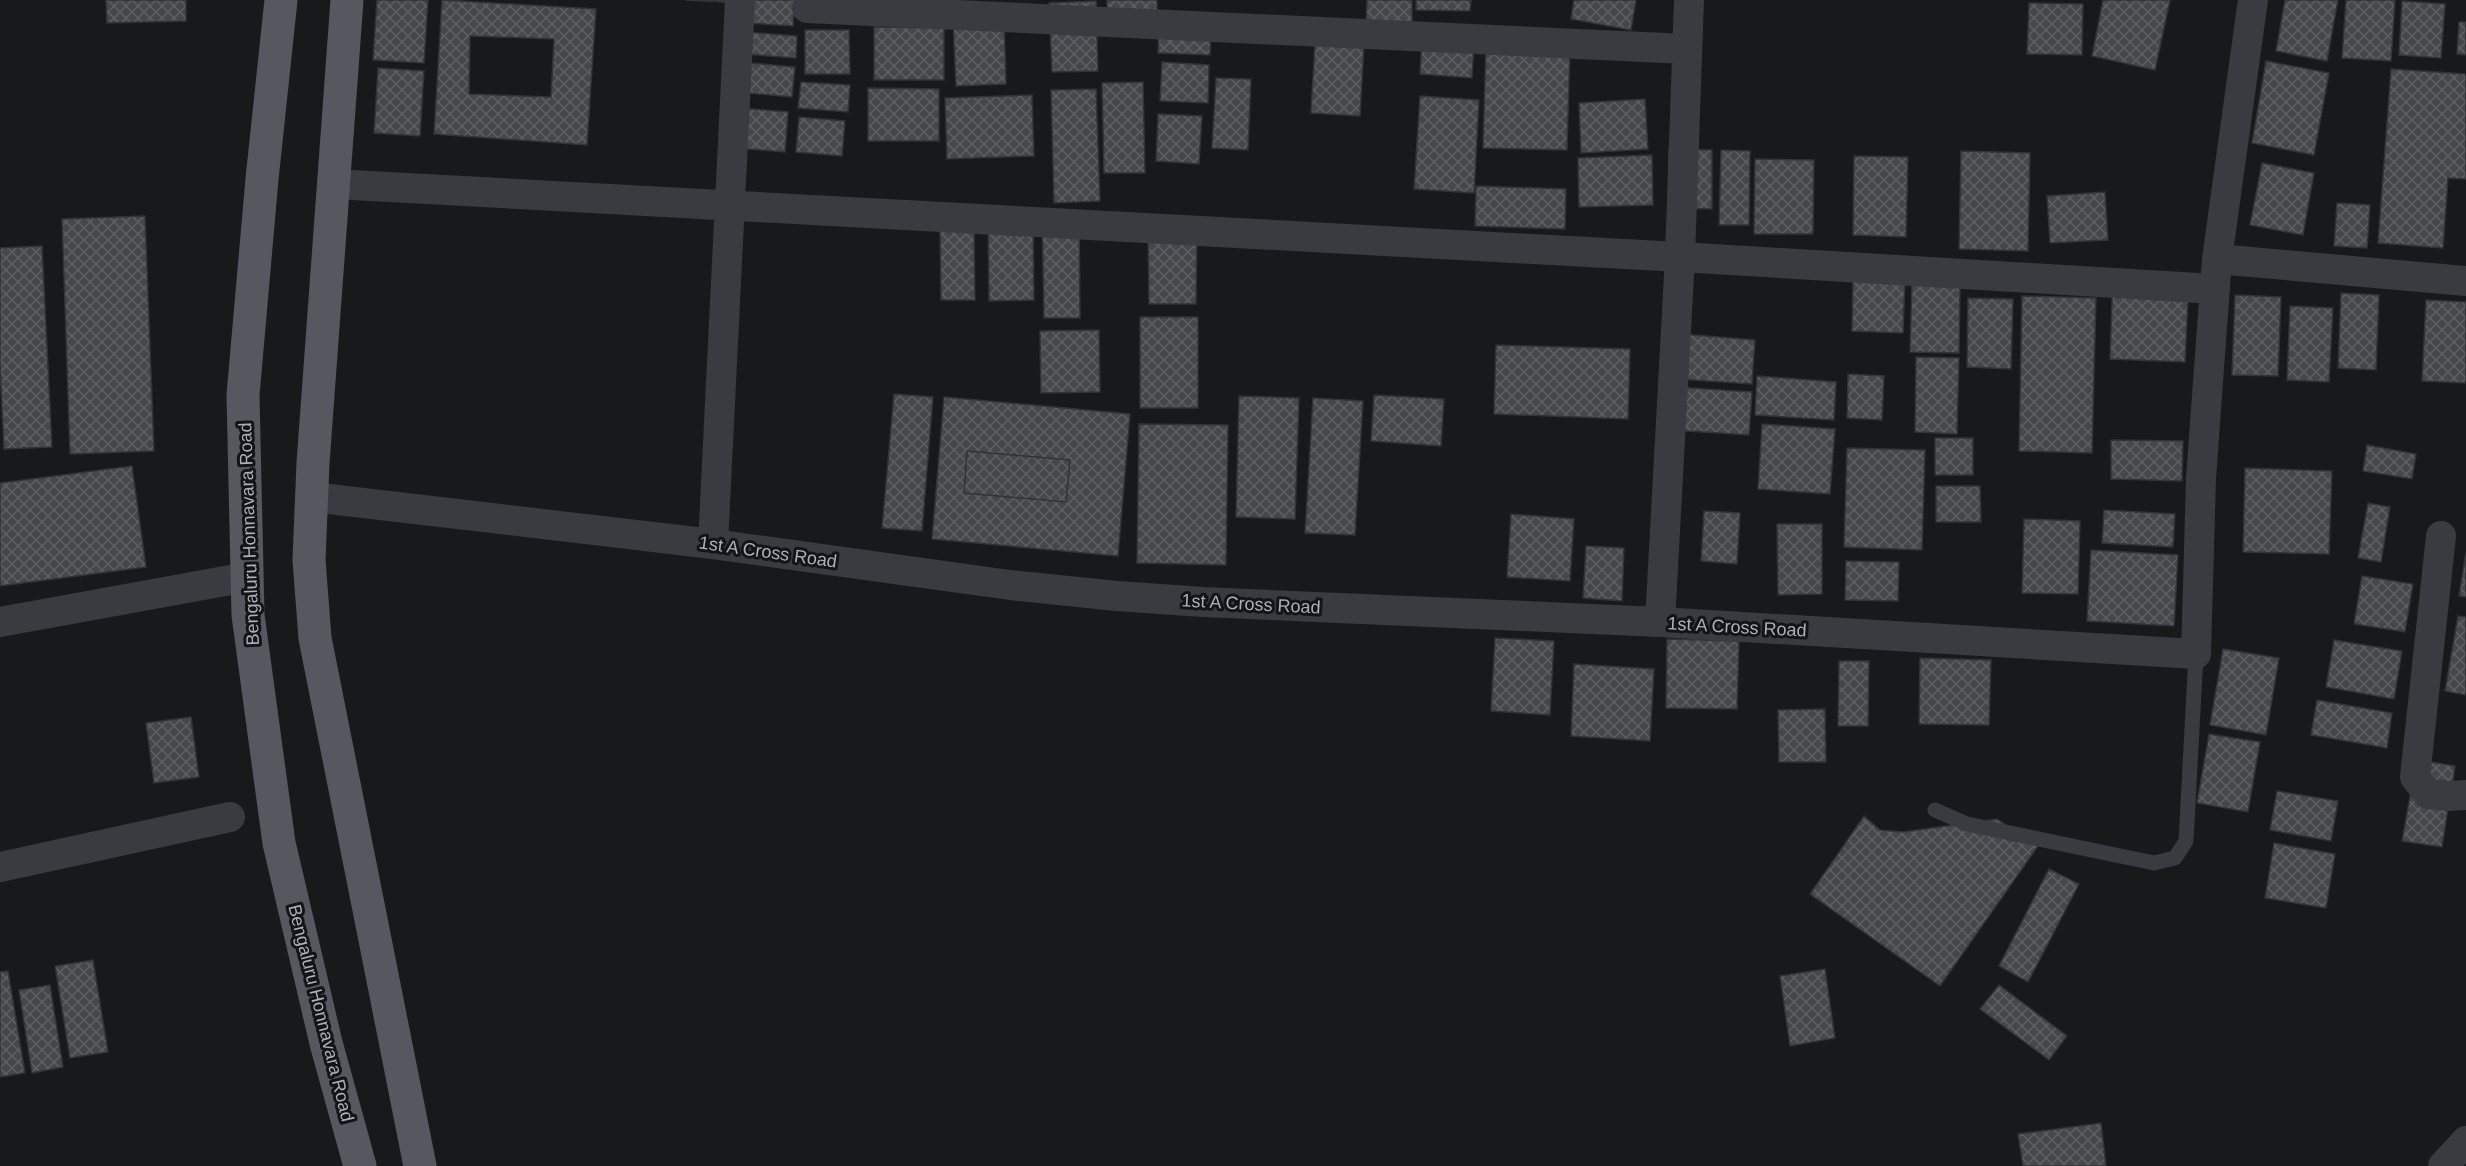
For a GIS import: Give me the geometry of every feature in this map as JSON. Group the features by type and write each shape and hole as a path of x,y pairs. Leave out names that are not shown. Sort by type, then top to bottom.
{"main road":[{"name":"Bengaluru Honnavara Road","path":"281,0 263,168 243,395 248,615 279,843 326,1043 360,1166"},
{"path":"347,0 309,560 315,638 420,1166"}],"street":[{"path":"713,544 740,0"},
{"path":"1660,622 1680,257 1689,0"},
{"path":"2196,654 2201,478 2217,259 2253,0"},
{"path":"807,8 1687,49"},
{"path":"333,184 1680,257 2215,289"},
{"path":"2217,259 2466,281"},
{"name":"1st A Cross Road","path":"312,497 713,544 1010,585 1128,597 1660,622 2196,654"},
{"path":"2441,536 2415,777 2428,794 2466,795"},
{"path":"0,622 247,577"},
{"path":"0,867 230,817"},
{"path":"2443,1166 2466,1141"}],"lane":[{"path":"1935,810 1967,824 2154,863 2175,858 2186,841 2196,654"}],"building":[{"path":"106,0 186,0 186,21 107,23"},
{"path":"377,0 428,0 424,63 373,60"},
{"path":"442,0 596,9 587,145 434,134","holes":["470,36 554,39 551,97 469,94"]},
{"path":"686,0 742,0 742,3"},
{"path":"749,0 795,0 793,26 748,23"},
{"path":"1107,0 1157,0 1157,11 1107,9"},
{"path":"1367,0 1412,0 1412,24 1366,22"},
{"path":"1416,0 1471,0 1470,11 1416,10"},
{"path":"1574,0 1636,0 1631,30 1571,19"},
{"path":"2103,0 2170,0 2155,70 2092,56"},
{"path":"2285,0 2338,0 2327,61 2276,51"},
{"path":"2346,0 2395,0 2391,61 2342,58"},
{"path":"1096,1 1098,71 1052,72 1049,3"},
{"path":"2402,1 2445,4 2441,58 2399,55"},
{"path":"2029,3 2083,4 2082,55 2027,54"},
{"path":"1004,18 1006,84 956,86 953,20"},
{"path":"2459,22 2466,22 2466,55 2457,54"},
{"path":"1159,24 1211,27 1210,55 1158,53"},
{"path":"874,27 944,28 944,80 874,80"},
{"path":"805,30 849,30 850,74 805,74"},
{"path":"746,32 797,36 796,58 744,54"},
{"path":"1422,40 1474,44 1472,78 1420,74"},
{"path":"1315,42 1364,45 1360,116 1311,113"},
{"path":"1486,45 1570,47 1567,150 1483,148"},
{"path":"2266,61 2329,73 2314,155 2252,143"},
{"path":"740,62 795,67 792,97 737,92"},
{"path":"1162,62 1209,65 1208,103 1160,101"},
{"path":"378,68 424,71 420,136 374,133"},
{"path":"2391,69 2466,74 2466,179 2448,178 2443,248 2378,243"},
{"path":"1216,78 1251,79 1248,150 1212,148"},
{"path":"801,82 850,85 848,112 798,108"},
{"path":"1143,82 1145,173 1104,173 1102,83"},
{"path":"868,88 939,89 939,141 868,141"},
{"path":"1096,89 1100,201 1054,203 1051,90"},
{"path":"1032,95 1034,156 947,159 945,98"},
{"path":"1420,96 1479,100 1474,193 1414,189"},
{"path":"1645,99 1648,149 1581,153 1579,103"},
{"path":"740,108 788,112 785,152 737,148"},
{"path":"1158,114 1202,116 1199,164 1156,161"},
{"path":"799,117 845,121 842,156 796,152"},
{"path":"1669,149 1712,150 1712,209 1668,208"},
{"path":"1721,150 1750,151 1749,225 1719,225"},
{"path":"1961,151 2030,153 2028,251 1959,249"},
{"path":"1652,155 1653,205 1579,207 1578,158"},
{"path":"1854,156 1908,157 1906,237 1853,235"},
{"path":"1755,159 1814,160 1813,234 1754,234"},
{"path":"2262,163 2314,173 2303,235 2250,225"},
{"path":"1476,186 1566,189 1565,229 1475,226"},
{"path":"2105,192 2108,240 2050,243 2047,196"},
{"path":"2337,203 2370,205 2367,248 2334,246"},
{"path":"1042,212 1079,212 1080,318 1044,318"},
{"path":"145,216 154,451 70,454 62,219"},
{"path":"1033,217 1034,300 989,301 988,218"},
{"path":"940,226 974,226 975,300 941,300"},
{"path":"1148,229 1197,229 1196,304 1149,304"},
{"path":"42,246 52,447 4,449 0,365 0,248"},
{"path":"2113,273 2189,276 2185,362 2110,359"},
{"path":"1853,278 1905,279 1903,333 1852,331"},
{"path":"1912,283 1960,284 1959,353 1910,352"},
{"path":"2341,293 2379,295 2376,370 2338,368"},
{"path":"2235,295 2281,297 2278,376 2232,375"},
{"path":"2022,296 2096,298 2092,453 2019,451"},
{"path":"1968,298 2013,299 2011,369 1967,367"},
{"path":"2426,300 2466,302 2466,383 2422,381"},
{"path":"2290,306 2333,308 2329,382 2287,380"},
{"path":"1140,317 1198,317 1198,408 1140,408"},
{"path":"1099,330 1100,392 1041,393 1040,331"},
{"path":"1681,334 1755,340 1752,384 1678,379"},
{"path":"1496,345 1630,349 1628,419 1494,414"},
{"path":"1916,357 1959,358 1957,434 1915,432"},
{"path":"1848,374 1884,376 1882,420 1847,418"},
{"path":"1757,376 1836,382 1834,420 1755,415"},
{"path":"1675,387 1752,392 1749,435 1672,430"},
{"path":"894,394 933,397 922,531 882,528"},
{"path":"1374,395 1444,399 1441,446 1371,441"},
{"path":"1239,396 1299,398 1295,519 1236,517"},
{"path":"944,397 1130,414 1118,556 932,539","holes":["967,451 1070,460 1066,502 964,493"]},
{"path":"1313,398 1363,401 1355,535 1305,533"},
{"path":"1139,424 1228,425 1226,565 1137,563"},
{"path":"1762,424 1835,429 1830,494 1758,489"},
{"path":"1935,438 1973,438 1973,475 1935,475"},
{"path":"2111,440 2183,441 2182,481 2111,479"},
{"path":"2367,445 2416,454 2412,479 2363,471"},
{"path":"1847,448 1925,450 1922,550 1844,547"},
{"path":"967,451 1070,460 1066,502 964,493"},
{"path":"132,466 146,567 0,586 0,483"},
{"path":"2245,468 2332,471 2329,554 2243,552"},
{"path":"1936,486 1980,486 1981,522 1936,522"},
{"path":"2368,503 2390,507 2381,562 2358,558"},
{"path":"2104,510 2175,514 2173,547 2102,543"},
{"path":"1704,511 1740,513 1737,564 1701,561"},
{"path":"1511,514 1574,519 1570,581 1507,577"},
{"path":"2024,519 2080,521 2078,594 2022,593"},
{"path":"1777,524 1822,524 1822,594 1778,595"},
{"path":"1586,546 1624,548 1622,601 1583,598"},
{"path":"2091,550 2178,555 2174,626 2087,621"},
{"path":"2466,552 2466,597 2459,596"},
{"path":"1846,561 1899,562 1898,601 1845,600"},
{"path":"2362,576 2413,584 2405,632 2354,624"},
{"path":"2458,616 2466,617 2466,695 2445,691"},
{"path":"1495,638 1554,641 1550,715 1491,711"},
{"path":"1667,639 1739,641 1737,709 1666,708"},
{"path":"2334,640 2402,651 2394,699 2326,687"},
{"path":"2223,649 2279,658 2266,735 2210,725"},
{"path":"1920,658 1991,660 1989,725 1919,724"},
{"path":"1839,661 1869,661 1868,726 1838,726"},
{"path":"1574,664 1654,669 1650,741 1571,736"},
{"path":"2317,700 2392,713 2387,748 2311,735"},
{"path":"1825,709 1826,762 1779,762 1778,710"},
{"path":"191,717 199,777 154,783 146,723"},
{"path":"2209,734 2260,742 2248,812 2197,803"},
{"path":"2413,759 2455,766 2451,795"},
{"path":"2277,791 2338,801 2331,841 2270,830"},
{"path":"2410,796 2449,802 2442,847 2402,841"},
{"path":"1864,816 1880,830 1903,832 1997,819 2038,846 1940,986 1810,894"},
{"path":"2274,843 2335,854 2326,908 2265,898"},
{"path":"2049,869 2079,884 2028,982 1999,966"},
{"path":"93,960 108,1052 70,1058 55,966"},
{"path":"1825,969 1835,1038 1790,1046 1780,976"},
{"path":"8,971 25,1073 0,1077 0,972"},
{"path":"50,985 63,1067 32,1073 19,990"},
{"path":"1999,985 2067,1036 2049,1060 1980,1009"},
{"path":"2101,1123 2106,1166 2023,1166 2018,1134"}]}
